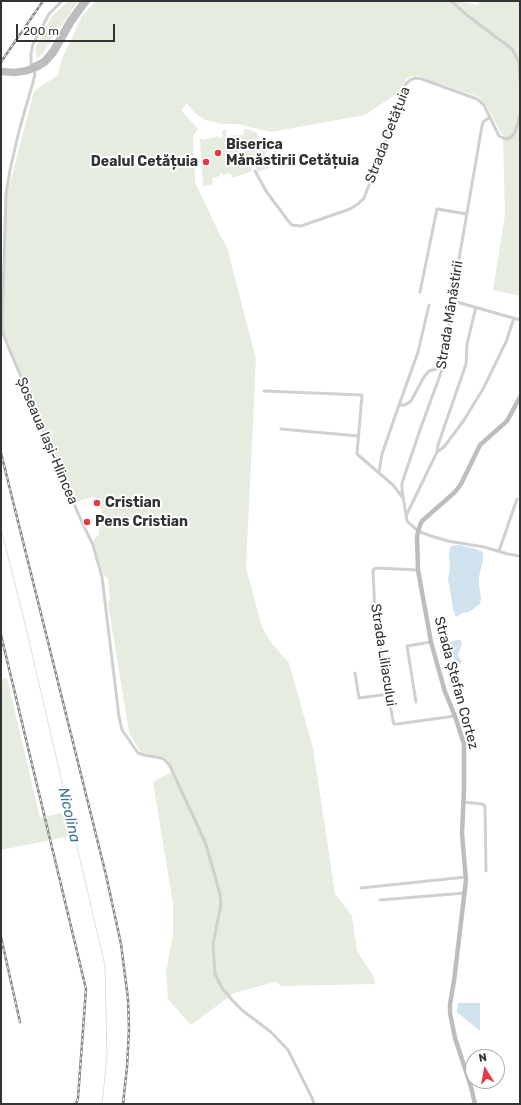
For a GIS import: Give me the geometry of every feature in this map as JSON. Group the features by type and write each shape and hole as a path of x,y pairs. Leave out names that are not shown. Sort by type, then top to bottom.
{"street":[{"name":"Șoseaua Iași-Hlincea","path":"62,1 49,14 33,44 31,62 35,74 10,170 6,194 3,334 80,518 93,545 102,577 119,717 122,730 138,753 161,758 170,766 205,842 220,894 221,904 214,944 214,967 218,981 222,988 243,1011 270,1032 288,1050 314,1104"},
{"path":"1,70 16,71 37,67 52,50 69,20 83,1"},
{"path":"1,73 15,74 28,72 46,62 55,53 72,23 88,1"},
{"path":"451,1 512,50 519,62 520,82"},
{"name":"Strada Cetățuia","path":"255,171 266,191 288,222 292,225 301,226 350,210 364,198 383,150 406,84 410,80 415,78 422,79 471,96 480,102 500,136 503,138 508,139 516,132 520,115"},
{"name":"Strada Mânăstirii","path":"418,531 408,524 402,483 443,367 459,259 482,126 483,122 490,117"},
{"path":"420,292 437,209 467,214"},
{"path":"453,301 520,320"},
{"path":"379,472 382,454 418,352 429,305"},
{"path":"406,516 437,452 466,364 467,344 476,307"},
{"path":"437,452 444,447 483,389 506,342 514,318"},
{"path":"399,404 405,405 411,401 424,377 429,371 443,367"},
{"path":"264,391 362,395 357,454 393,485 403,498"},
{"path":"520,397 507,421 480,445 461,484 455,492 422,521 418,531 431,536 520,556"},
{"path":"281,429 358,436"},
{"path":"393,485 402,483"},
{"path":"499,552 517,499"},
{"name":"Strada Ștefan Cortez","path":"418,531 418,570 431,642 464,748 462,834 466,877 465,893 459,926 450,1013 455,1038 475,1104"},
{"name":"Strada Liliacului","path":"418,570 377,568 373,571 375,614 394,724 455,716"},
{"path":"416,702 407,646 431,642"},
{"path":"355,673 359,698 389,694"},
{"path":"463,802 482,804 485,806 486,871"},
{"path":"361,888 466,877"},
{"path":"380,900 465,893"}],"shaded area":[{"path":"68,1 78,1 43,53 37,59 35,48 52,16"},
{"path":"96,1 456,1 479,5 478,1 520,1 520,296 493,290 505,215 503,135 487,106 479,97 418,76 411,76 406,79 402,90 365,115 271,132 237,124 222,124 205,120 195,113 187,103 181,110 198,129 193,137 195,182 227,247 256,359 246,568 262,627 272,644 289,663 313,748 335,894 352,916 357,951 374,977 375,984 282,986 275,982 234,993 191,1025 168,999 166,972 173,934 173,904 153,782 171,772 167,759 140,752 129,732 108,603 110,599 108,579 103,574 93,541 99,534 101,511 95,496 76,502 2,333 7,195 34,91 58,75 61,61 82,16"},
{"path":"244,128 257,133 270,163 270,167 258,172 255,166 251,168 252,171 232,178 231,173 223,175 222,173 219,174 220,176 212,178 213,184 203,186 200,139 203,138 203,140 219,136 219,138 223,137 222,131 226,129 227,136 244,135"},
{"path":"7,678 40,818 65,812 71,836 1,850 1,679"}],"water":[{"path":"459,545 483,552 483,560 479,577 481,597 480,604 469,612 462,613 457,617 453,608 448,579 450,568 449,554 451,546"},
{"path":"461,640 462,643 458,656 462,661 459,666 455,667 452,664 454,659 452,655 453,649 450,642"},
{"path":"458,1003 480,1003 480,1031 457,1012"}],"waterway":[{"name":"Nicolina","path":"1,529 23,615 105,966 107,1057 102,1104"}],"railway":[{"path":"1,62 43,1"},
{"path":"1,453 106,875 121,944 128,999 129,1029 123,1104"},
{"path":"1,635 86,989 78,1098 76,1104"},
{"path":"1,937 20,1022"}],"place":[{"name":"Biserica Mănăstirii Cetățuia","path":"218,153"},
{"name":"Dealul Cetățuia","path":"206,162"},
{"name":"Cristian","path":"97,503"},
{"name":"Pens Cristian","path":"87,522"}]}
